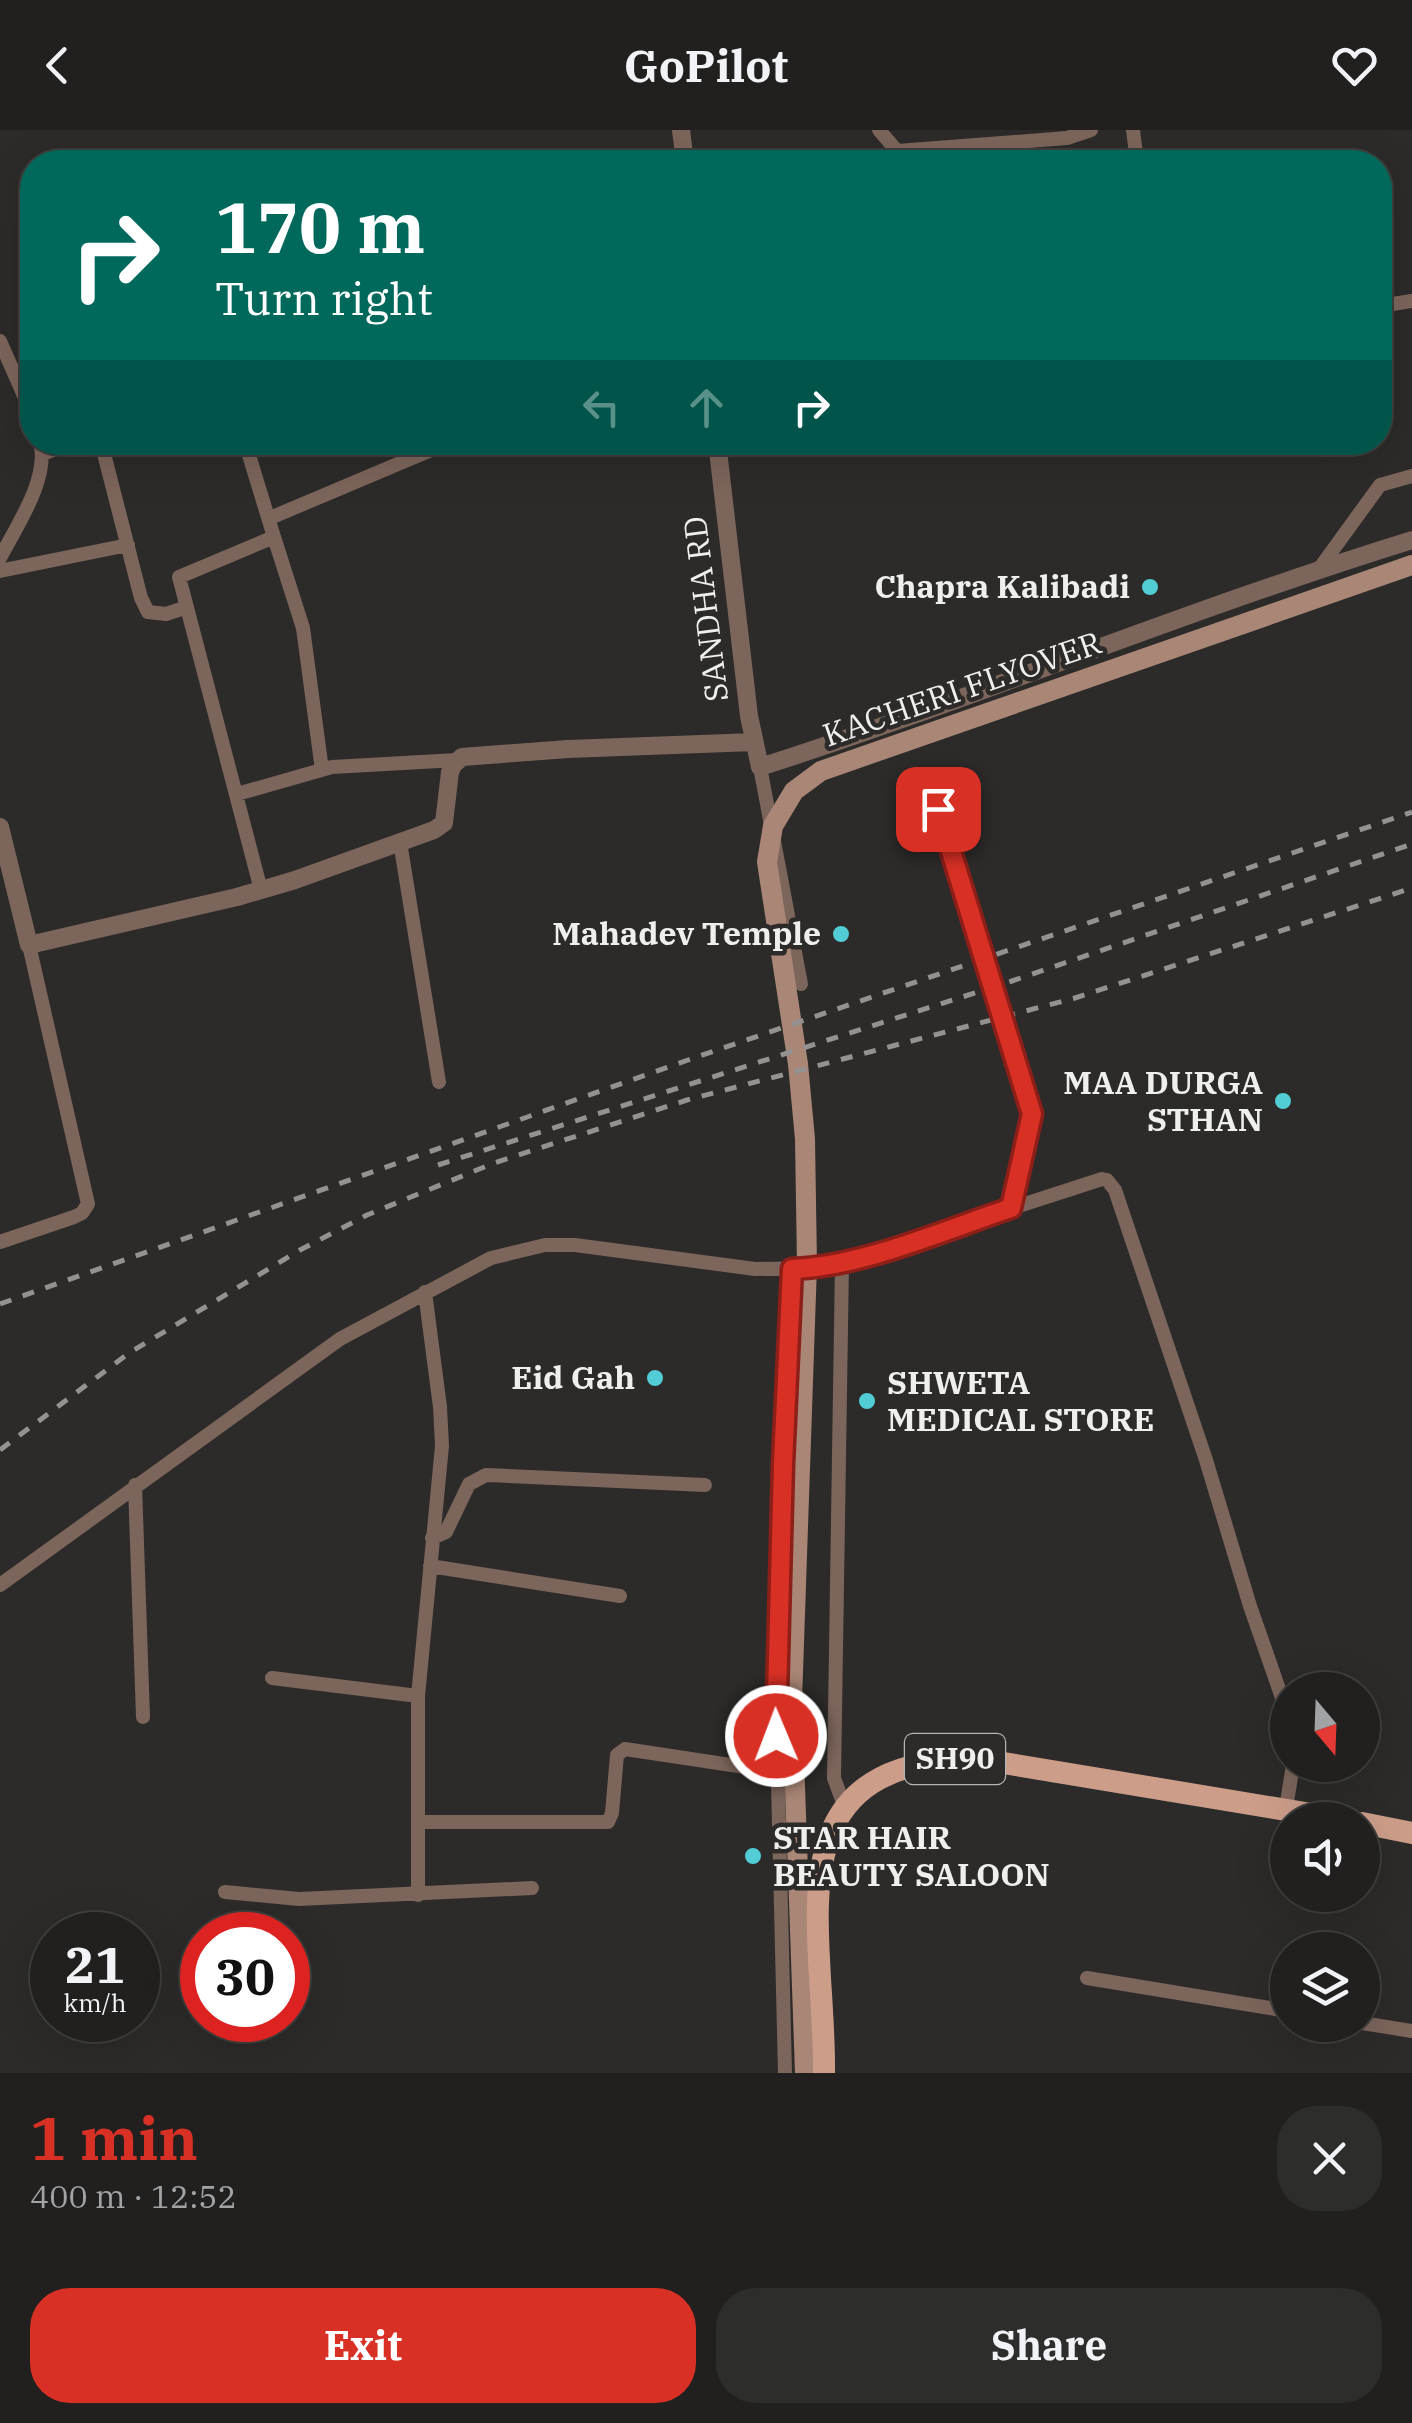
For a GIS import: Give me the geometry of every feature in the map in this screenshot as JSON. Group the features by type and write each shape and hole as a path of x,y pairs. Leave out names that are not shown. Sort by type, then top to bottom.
{"main road":[{"name":"KACHERI FLYOVER","path":"805,2073 792,1701 808,1265 805,1140 798,1064 767,862 773,826 794,791 821,770 1412,564"},
{"name":"SH90","path":"824,2073 818,1899 822,1854 832,1825 862,1790 895,1772 944,1759 978,1760 1270,1806"},
{"path":"1380,1827 1412,1833"}],"street":[{"path":"879,130 895,150"},
{"path":"909,150 1067,138 1090,130"},
{"path":"0,341 20,387"},
{"path":"0,558 30,503 40,455"},
{"path":"104,455 148,612 166,614 187,606"},
{"path":"249,455 303,628 322,770"},
{"path":"270,518 419,455"},
{"name":"SANDHA RD","path":"719,455 760,768"},
{"path":"1319,569 1380,485 1412,476"},
{"path":"262,890 178,577 274,537"},
{"path":"802,984 760,768 901,722 1319,569 1412,540"},
{"path":"0,571 128,546"},
{"path":"238,794 322,770 456,760 470,755 754,742"},
{"path":"29,945 262,890 434,830 444,822 450,772 456,760"},
{"path":"929,778 1032,1114 1011,1208"},
{"path":"0,828 88,1204 74,1217 0,1242"},
{"path":"400,842 439,1082"},
{"path":"0,1584 340,1339 491,1258 545,1246 575,1246 755,1268 817,1268 1102,1179 1115,1190 1273,1672"},
{"path":"842,1262 834,1778 844,1808"},
{"path":"785,2073 777,1772 778,1602 792,1269"},
{"path":"418,1895 418,1696 442,1446 425,1292"},
{"path":"432,1538 446,1532 469,1484 486,1475 705,1485"},
{"path":"135,1485 143,1717"},
{"path":"430,1566 620,1596"},
{"path":"272,1678 418,1696"},
{"path":"418,1822 608,1822 618,1755 625,1749 777,1772"},
{"path":"224,1892 299,1899 532,1888"},
{"path":"1086,1978 1270,2008"},
{"path":"1380,2026 1412,2032"}],"railway":[{"path":"0,1304 688,1060 1412,812"},
{"path":"438,1165 1012,981 1412,844"},
{"path":"0,1450 129,1353 300,1250 367,1215 494,1163 687,1100 1075,998 1412,888"}],"place":[{"name":"Chapra Kalibadi","path":"1150,587"},
{"name":"Mahadev Temple","path":"841,934"},
{"name":"MAA DURGA STHAN","path":"1283,1101"},
{"name":"Eid Gah","path":"655,1378"},
{"name":"SHWETA MEDICAL STORE","path":"867,1401"},
{"name":"STAR HAIR BEAUTY SALOON","path":"753,1856"}],"route":[{"path":"776,1736 792,1269 817,1268 870,1254 1011,1208 1032,1114 938,809"}]}
